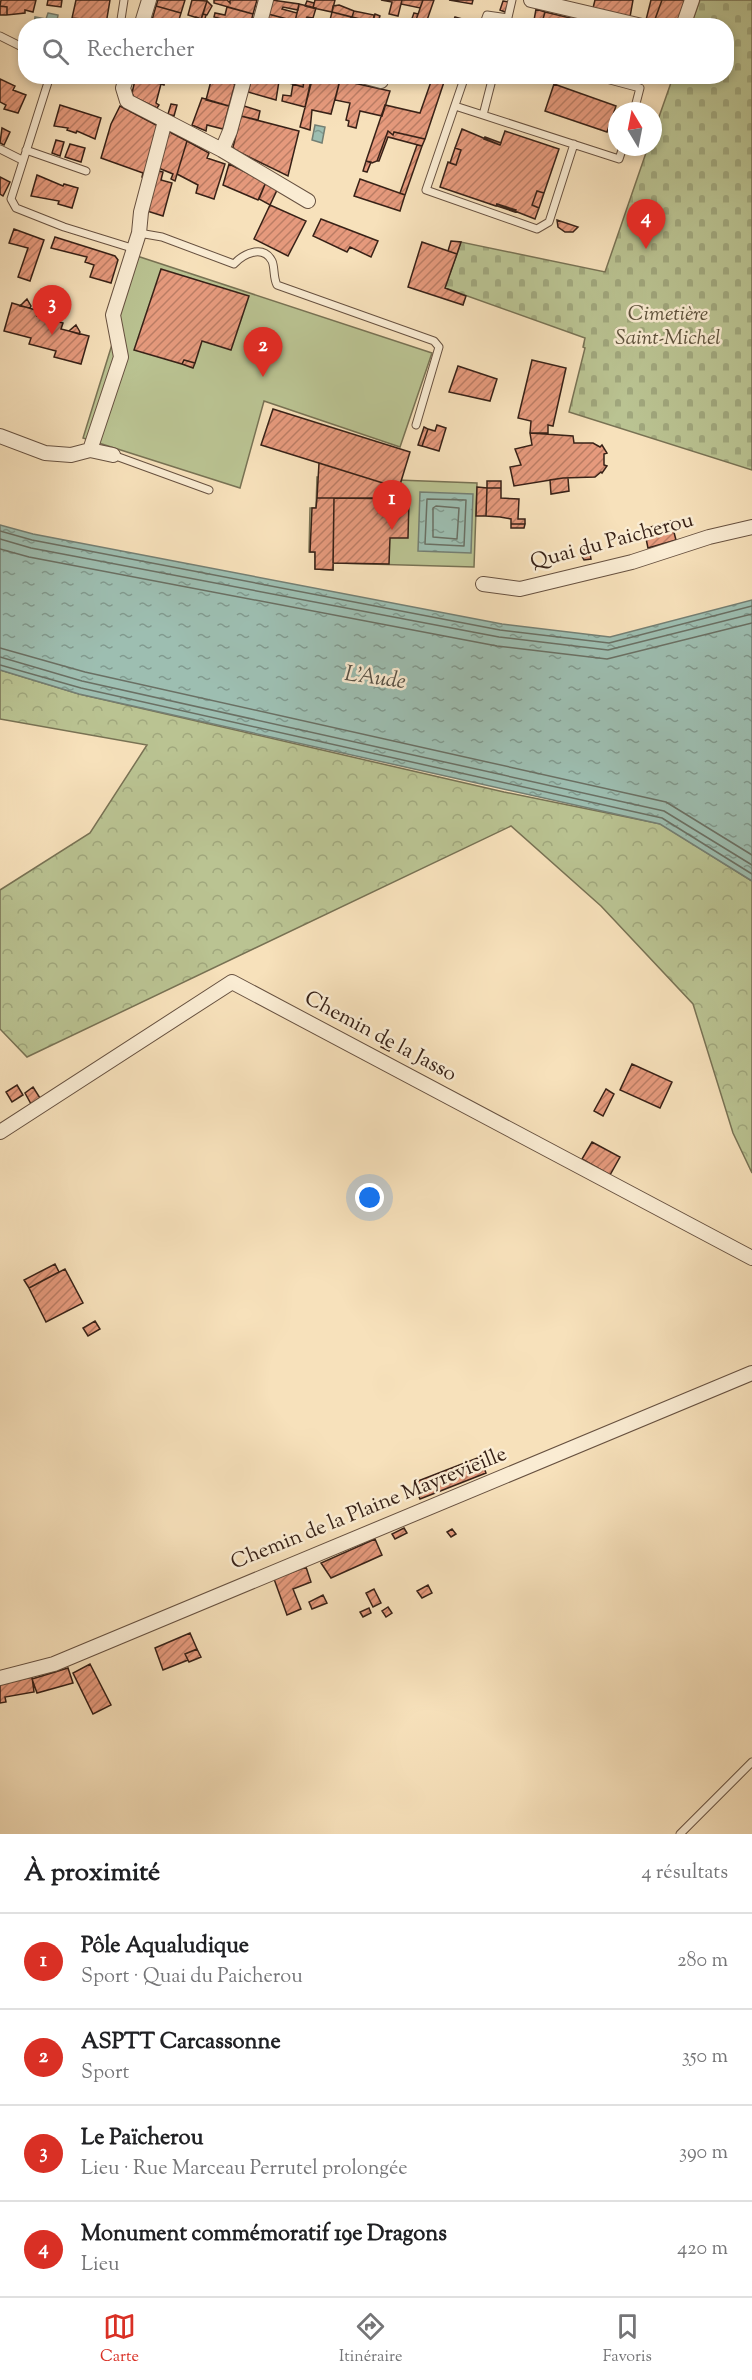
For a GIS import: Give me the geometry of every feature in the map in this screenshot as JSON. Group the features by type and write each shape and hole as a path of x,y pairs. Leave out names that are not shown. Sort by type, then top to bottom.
{"street":[{"path":"143,18 149,0"},
{"path":"261,18 266,0"},
{"path":"531,0 608,18"},
{"path":"686,18 692,0"},
{"path":"124,84 123,88 127,101 222,150 308,201"},
{"path":"222,150 230,131 243,84"},
{"path":"90,450 121,357 114,315 135,249 141,212 165,121"},
{"path":"0,436 45,453 71,455 90,450 113,455"},
{"name":"Quai du Paicherou","path":"483,584 520,589 632,562 709,537 752,527"},
{"name":"Chemin de la Jasso","path":"0,1132 232,982 752,1258"},
{"name":"Chemin de la Plaine Mayrevieille","path":"0,1678 54,1664 752,1373"}],"lane":[{"path":"121,18 124,0"},
{"path":"508,18 512,0"},
{"path":"0,36 18,45"},
{"path":"47,84 11,199 16,208 64,227 135,249"},
{"path":"462,84 426,190 537,229 549,222 574,144"},
{"path":"483,114 491,84"},
{"path":"625,84 640,88 636,102"},
{"path":"455,106 608,155"},
{"path":"0,149 22,160"},
{"path":"26,150 86,171"},
{"path":"139,233 162,237 234,264 243,255 252,252 265,254 272,261 273,278 277,285 434,341 439,347 435,366 416,425"},
{"path":"113,455 209,490"},
{"path":"680,1834 752,1762"}],"green space":[{"name":"Cimetière Saint-Michel","path":"700,0 752,0 752,470 569,412 585,348 583,347 585,338 445,288 461,242 605,272 645,156 662,156 662,108 671,84 734,84 734,18 694,18"},
{"path":"134,255 432,353 400,447 264,401 240,488 83,438 114,338"},
{"path":"317,477 477,483 474,567 333,563 333,570 315,569 315,552 309,552 310,508 316,508"},
{"path":"0,670 79,694 504,792 661,824 752,881 752,1173 733,1133 693,1004 601,906 511,826 27,1057 0,1029 0,890 90,833 147,745 0,719"}],"water":[{"path":"48,13 58,15 58,18 46,18"},
{"path":"315,125 325,127 322,143 312,140"},
{"path":"420,492 473,494 471,553 418,551"},
{"name":"L'Aude","path":"0,525 33,534 502,624 610,637 752,600 752,881 660,824 79,694 0,670"}],"building":[{"path":"1,0 36,0 33,12 25,10 25,13 7,15 7,7 0,6"},
{"path":"48,0 62,0 61,7 47,5"},
{"path":"76,0 110,0 107,18 72,18"},
{"path":"158,0 185,0 181,13 156,6"},
{"path":"192,0 207,1 201,18 188,15"},
{"path":"214,0 227,0 230,3 230,0 257,0 253,14 214,3"},
{"path":"272,0 299,4 298,10 283,7 282,9 297,13 296,18 268,14"},
{"path":"315,0 335,0 332,12 313,8"},
{"path":"381,0 402,0 398,16 389,14 392,2"},
{"path":"402,0 423,0 420,8 401,4"},
{"path":"423,0 434,0 428,18 417,18"},
{"path":"449,0 473,0 472,4"},
{"path":"595,0 633,0 630,17 593,8"},
{"path":"651,0 662,0 655,18 646,18"},
{"path":"662,0 685,0 679,18 655,18"},
{"path":"207,1 212,6 207,15 203,14"},
{"path":"307,1 314,3 313,8 305,6"},
{"path":"503,1 509,2 505,12 500,10"},
{"path":"299,4 316,8 313,18 296,18"},
{"path":"339,5 354,11 352,17 332,12 333,6"},
{"path":"0,6 7,7 7,15 0,15"},
{"path":"156,6 181,13 179,18 153,18"},
{"path":"227,7 253,14 252,18 214,17 215,13 225,15"},
{"path":"536,9 545,12 543,18 534,18"},
{"path":"354,11 374,15 374,18 352,17"},
{"path":"332,12 351,17 351,18 330,18"},
{"path":"545,12 570,18 543,18"},
{"path":"268,14 283,18 267,18"},
{"path":"0,79 15,86 13,90 26,95 18,113 4,109 6,105 0,102"},
{"path":"134,84 161,84 156,103 159,105 157,108 134,97 132,93"},
{"path":"210,84 235,84 229,106 206,100"},
{"path":"250,84 279,84 276,100 248,92"},
{"path":"293,84 303,87 304,84 310,84 305,107 282,101 283,95 291,96"},
{"path":"311,84 339,84 331,114 312,110 310,130 300,127"},
{"path":"339,84 358,84 390,91 382,116 360,111 356,128 348,126 349,121 346,120 350,103 335,100"},
{"path":"430,84 443,84 425,139 394,132 393,135 388,131 377,161 372,163 366,161 385,105 420,113"},
{"path":"554,84 608,103 608,129 607,132 545,111"},
{"path":"202,98 229,106 223,129 207,125 206,131 192,125"},
{"path":"171,104 177,105 174,116 168,114"},
{"path":"60,105 101,118 95,139 77,131 76,133 67,130 68,128 54,126"},
{"path":"120,106 160,127 145,178 142,177 143,173 101,158 111,124"},
{"path":"244,106 260,111 258,120 241,116"},
{"path":"241,116 299,131 288,176 235,150 233,147"},
{"path":"2,128 10,132 4,145 0,143"},
{"path":"462,129 500,145 505,131 559,149 544,193 537,191 532,205 539,208 535,219 497,204 496,206 440,187 448,162 456,165 461,150 455,148"},
{"path":"166,130 187,141 175,181 171,179 173,174 156,167"},
{"path":"388,131 393,135 394,132 425,139 422,146 388,137 379,161 377,161"},
{"path":"485,137 501,143 500,145 484,139"},
{"path":"56,140 64,142 60,156 52,153"},
{"path":"187,141 209,153 207,158 225,164 214,199 196,193 198,185 177,174"},
{"path":"70,144 85,148 81,162 65,157"},
{"path":"417,145 422,146 405,195 400,193"},
{"path":"455,148 461,150 456,165 450,163"},
{"path":"366,161 371,162 367,172 363,171"},
{"path":"229,164 266,182 258,200 223,185"},
{"path":"155,170 163,172 161,180 172,183 163,216 144,210"},
{"path":"37,175 63,186 64,184 78,188 72,208 58,204 59,201 31,196"},
{"path":"0,177 10,182 3,196 0,194"},
{"path":"360,179 405,195 400,211 354,196"},
{"path":"266,182 278,188 270,205 259,199"},
{"path":"537,191 544,193 539,208 532,205"},
{"path":"497,204 516,210 515,212 497,206"},
{"path":"270,205 306,221 288,256 254,239"},
{"path":"321,219 378,241 371,257 350,247 347,252 313,236"},
{"path":"557,220 578,227 573,232 565,232 558,227"},
{"path":"14,229 44,240 30,281 18,277 28,248 9,243"},
{"path":"55,237 115,256 118,260 111,283 90,277 94,265 85,262 87,257 51,248"},
{"path":"451,241 461,242 457,254 448,251"},
{"path":"422,242 457,254 445,288 466,296 463,305 408,287"},
{"path":"161,269 249,296 231,350 202,341 195,363 184,360 182,364 134,350"},
{"path":"27,299 30,308 20,306"},
{"path":"12,303 39,311 37,316 63,323 61,329 89,336 81,364 54,357 56,351 29,344 31,338 4,331"},
{"path":"52,312 55,319 55,321 45,318"},
{"path":"76,325 80,332 79,334 69,331"},
{"path":"184,360 195,363 193,368 182,364"},
{"path":"532,360 566,368 553,426 548,425 548,433 530,433 531,421 518,418"},
{"path":"458,366 497,379 490,401 449,392"},
{"path":"273,409 410,452 399,488 261,445"},
{"path":"437,425 446,428 439,451 422,446 428,429 435,431"},
{"path":"424,427 428,429 422,446 418,445"},
{"path":"530,433 573,436 574,443 593,443 600,447 602,445 607,453 604,454 604,465 607,466 595,477 563,478 514,486 510,467 521,465 515,449 532,445"},
{"path":"319,463 399,488 398,498 317,498"},
{"path":"568,478 569,491 551,494 550,480"},
{"path":"487,481 501,481 501,488 487,488"},
{"path":"477,487 487,488 486,516 476,516"},
{"path":"487,488 501,488 501,498 519,499 518,519 525,519 525,524 511,524 511,519 486,516"},
{"path":"317,498 334,498 333,570 315,569 315,552 310,552 312,508 316,508"},
{"path":"334,498 409,499 408,538 390,538 389,564 333,563"},
{"path":"671,521 676,540 648,548 644,529"},
{"path":"511,524 525,524 524,528 511,528"},
{"path":"589,548 591,559 584,560 579,551"},
{"path":"388,1037 395,1041 393,1046 385,1041"},
{"path":"384,1041 392,1045 389,1051 381,1047"},
{"path":"632,1064 672,1082 660,1108 620,1090"},
{"path":"17,1085 23,1095 12,1102 6,1092"},
{"path":"33,1087 40,1098 31,1104 25,1093"},
{"path":"606,1089 614,1094 603,1116 594,1111"},
{"path":"592,1142 620,1157 610,1175 582,1159"},
{"path":"55,1264 59,1272 29,1288 24,1280"},
{"path":"65,1269 83,1303 46,1322 29,1288"},
{"path":"95,1321 100,1329 88,1336 83,1328"},
{"path":"480,1457 486,1473 420,1499 413,1483"},
{"path":"404,1528 407,1533 395,1539 392,1534"},
{"path":"452,1529 456,1534 451,1537 447,1532"},
{"path":"375,1539 382,1555 331,1578 321,1563"},
{"path":"306,1567 311,1582 293,1589 301,1609 287,1615 274,1579"},
{"path":"428,1585 432,1593 422,1598 417,1591"},
{"path":"374,1589 381,1603 373,1607 366,1593"},
{"path":"323,1595 327,1603 312,1609 309,1602"},
{"path":"388,1607 392,1613 386,1617 382,1611"},
{"path":"369,1608 371,1613 363,1617 360,1612"},
{"path":"190,1633 197,1649 185,1654 188,1660 163,1670 155,1648"},
{"path":"197,1649 201,1657 189,1662 185,1654"},
{"path":"90,1664 111,1705 93,1714 73,1673"},
{"path":"68,1668 73,1683 37,1693 32,1679"},
{"path":"32,1677 34,1692 5,1697 6,1702 0,1703 0,1684"}],"place":[{"name":"Monument commémoratif 19e Dragons","path":"646,249"},
{"name":"Le Païcherou","path":"52,335"},
{"name":"ASPTT Carcassonne","path":"263,377"},
{"name":"Pôle Aqualudique","path":"392,530"}]}
